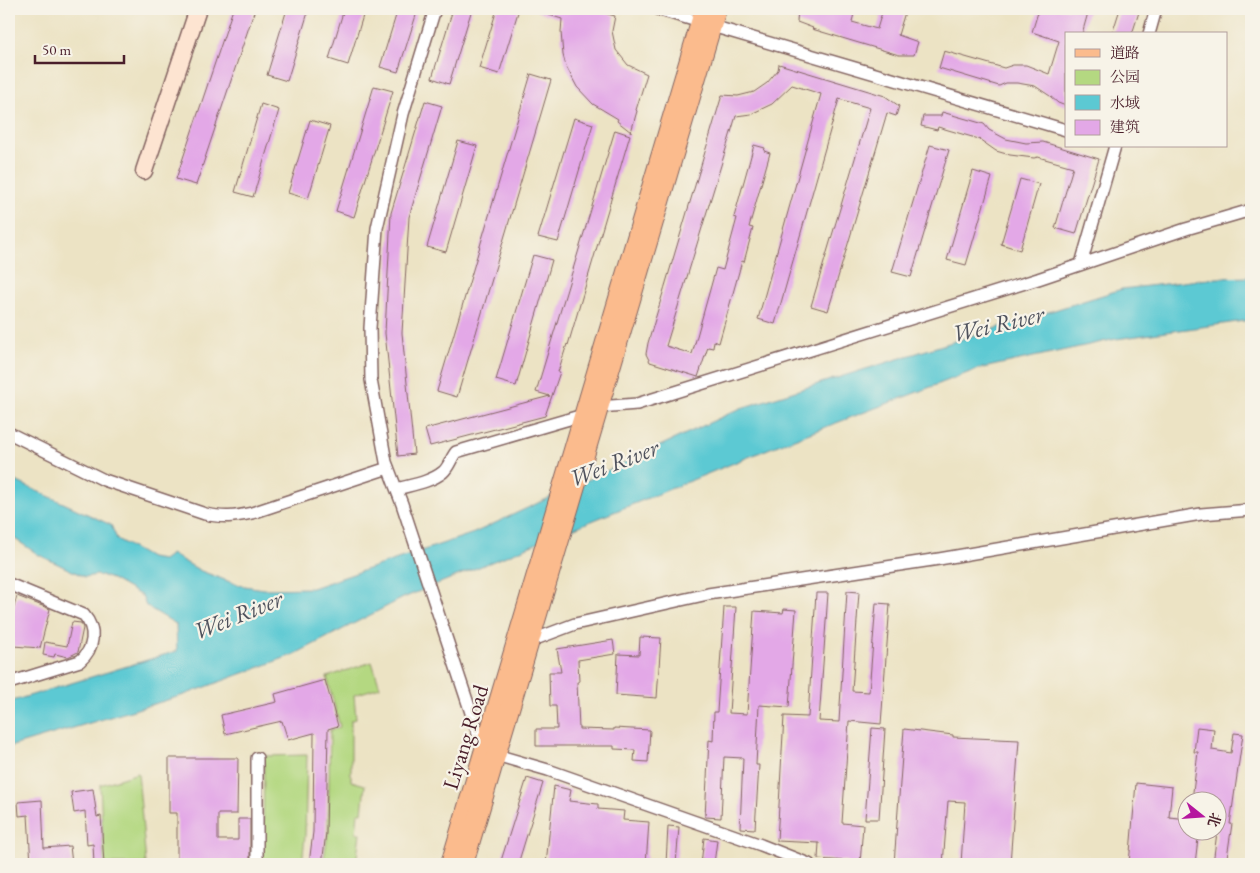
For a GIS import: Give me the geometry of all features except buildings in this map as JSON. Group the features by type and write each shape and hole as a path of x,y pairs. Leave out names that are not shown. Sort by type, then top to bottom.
{"main road":[{"path":"586,420 706,19 718,9"},
{"path":"586,420 599,407 706,19"},
{"name":"Liyang Road","path":"450,864 490,753 529,630 586,420"},
{"name":"Liyang Road","path":"464,864 490,753"}],"street":[{"path":"144,171 198,9"},
{"path":"435,9 403,114 377,228 370,328 371,380 388,468 490,753 548,770 810,864"},
{"path":"657,9 706,19 1065,130"},
{"path":"1150,32 1156,9"},
{"path":"1081,264 1115,148"},
{"path":"599,407 637,404 1251,210"},
{"path":"397,489 436,477 445,471 450,459 456,452 586,420"},
{"path":"9,432 104,480 205,514 221,517 232,517 252,512 388,468"},
{"path":"529,630 575,624 708,594 939,559 1201,514 1251,510"},
{"path":"9,584 84,615 90,621 93,637 88,654 80,662 9,683"},
{"path":"257,758 257,864"}],"green space":[{"path":"372,662 380,687 354,695 356,719 351,720 351,781 365,785 362,813 358,813 356,833 360,833 356,864 323,864 328,833 330,730 340,727 327,677"},
{"path":"307,755 305,836 302,864 263,864 264,756"},
{"path":"138,773 146,864 104,864 100,785"}],"water":[{"name":"Wei River","path":"1251,277 1251,320 1116,339 978,369 773,447 403,598 295,654 184,695 9,747 9,702 177,651 176,624 146,606 142,596 103,576 85,577 39,555 9,535 9,478 111,525 117,539 150,558 163,560 171,554 201,571 238,585 264,589 312,588 474,533 741,408 1122,289 1217,278"}]}
